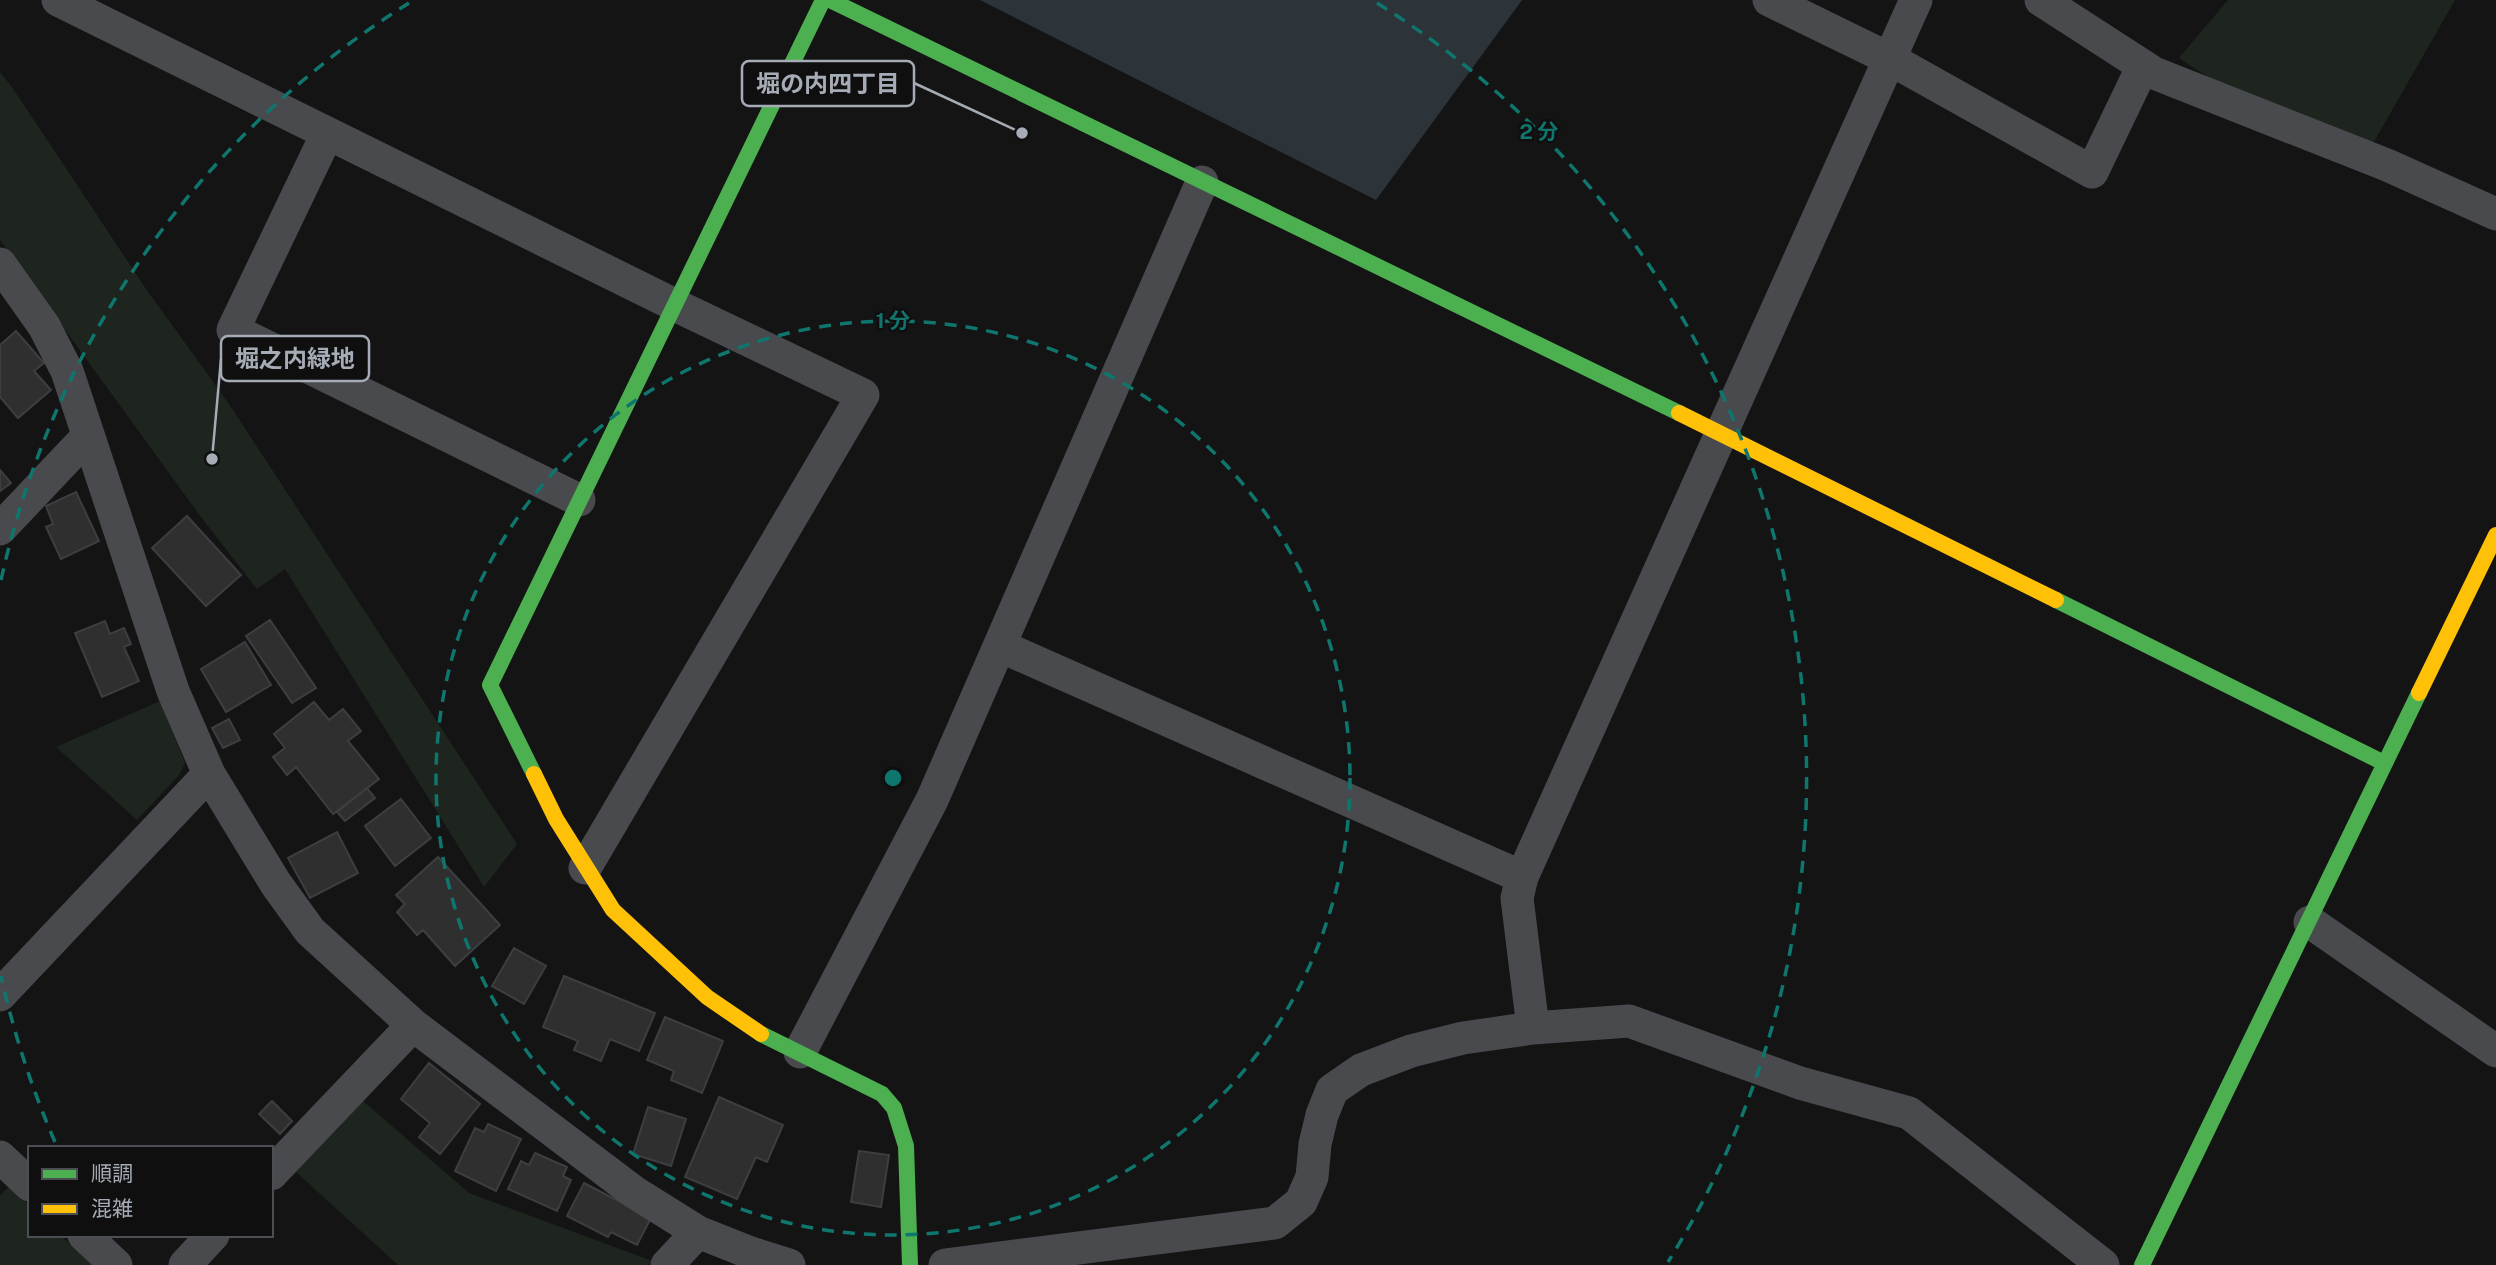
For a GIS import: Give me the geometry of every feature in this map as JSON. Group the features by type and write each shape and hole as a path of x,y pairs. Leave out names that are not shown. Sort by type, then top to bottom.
{"street":[{"path":"58,0 863,395 584,869"},
{"path":"823,0 490,685 556,819 584,869 613,910 708,997 756,1031 882,1094 894,1108 906,1146 910,1265"},
{"path":"830,0 1722,434 2384,762"},
{"path":"1769,0 1890,59 2092,172 2143,66"},
{"path":"1533,1028 1517,898 1522,877 1916,0"},
{"path":"2041,0 2154,73 2387,165 2496,214"},
{"path":"327,134 233,330 579,500"},
{"path":"800,1052 932,800 1202,182"},
{"path":"0,264 44,326 67,371 173,691 209,774 276,884 310,931 413,1025 634,1192 698,1232 789,1265"},
{"path":"0,529 87,437"},
{"path":"2142,1265 2496,535"},
{"path":"1000,646 1522,877"},
{"path":"0,995 209,774"},
{"path":"2310,922 2496,1051"},
{"path":"945,1265 1275,1223 1301,1202 1312,1177 1315,1144 1332,1090 1361,1070 1411,1051 1463,1038 1533,1028 1629,1021 1801,1083 1909,1114 2103,1265"},
{"path":"273,1172 413,1025"},
{"path":"0,1157 28,1183"},
{"path":"667,1265 698,1232"},
{"path":"86,1237 116,1265"},
{"path":"185,1265 211,1237"}],"shaded area":[{"path":"980,0 1522,0 1376,200"},
{"path":"2228,0 2455,0 2367,154 2317,148 2179,58"},
{"path":"0,72 144,286 229,404 517,844 484,887 285,569 257,589 198,513 0,240"},
{"path":"160,701 185,763 179,775 137,820 56,747"},
{"path":"362,1100 469,1193 652,1261 648,1265 398,1265 295,1171"},
{"path":"9,1186 28,1204 28,1237 62,1237 92,1265 0,1265 0,1196"}],"building":[{"path":"16,331 44,363 34,371 51,390 18,418 0,397 0,345"},
{"path":"0,470 11,483 0,491"},
{"path":"76,492 99,541 61,559 46,527 53,524 46,506"},
{"path":"187,516 241,575 206,606 152,548"},
{"path":"270,620 316,688 292,703 246,636"},
{"path":"105,621 110,634 124,628 131,644 124,647 139,681 102,697 75,633"},
{"path":"245,642 271,685 226,712 201,669"},
{"path":"314,702 329,720 343,709 361,731 348,741 379,779 333,814 296,767 287,775 273,757 285,748 274,734"},
{"path":"229,719 240,740 223,748 212,728"},
{"path":"367,788 375,798 345,821 337,812"},
{"path":"401,799 431,838 395,866 365,826"},
{"path":"337,832 358,873 310,898 288,858"},
{"path":"438,857 500,925 455,966 423,930 417,935 397,912 405,904 396,895"},
{"path":"514,948 546,966 524,1004 492,986"},
{"path":"564,976 655,1013 639,1051 610,1039 601,1061 574,1050 578,1041 543,1027"},
{"path":"665,1017 723,1041 702,1093 671,1080 674,1071 647,1060"},
{"path":"429,1063 480,1104 440,1154 419,1137 430,1123 401,1099"},
{"path":"719,1097 783,1125 767,1162 756,1157 737,1199 685,1177"},
{"path":"272,1101 292,1121 280,1134 259,1114"},
{"path":"648,1107 686,1119 671,1166 633,1154"},
{"path":"488,1124 521,1139 496,1191 455,1171 475,1128 484,1132"},
{"path":"859,1151 889,1155 881,1207 851,1202"},
{"path":"535,1153 567,1167 563,1176 571,1180 557,1211 508,1189 521,1161 529,1165"},
{"path":"584,1183 651,1218 637,1245 611,1232 608,1237 567,1216"}],"traffic: fast":[{"path":"534,774 490,685 823,0"},
{"path":"830,0 1679,413"},
{"path":"2056,600 2384,763"},
{"path":"2142,1265 2419,693"},
{"path":"761,1034 882,1094 894,1108 906,1146 910,1265"}],"traffic: slow":[{"path":"1679,413 2056,600"},
{"path":"2419,693 2496,535"},
{"path":"534,774 556,819 613,910 707,997 761,1034"}],"place":[{"name":"堀の内四丁目","path":"1022,133"},
{"name":"堀之内緑地","path":"212,459"}]}
